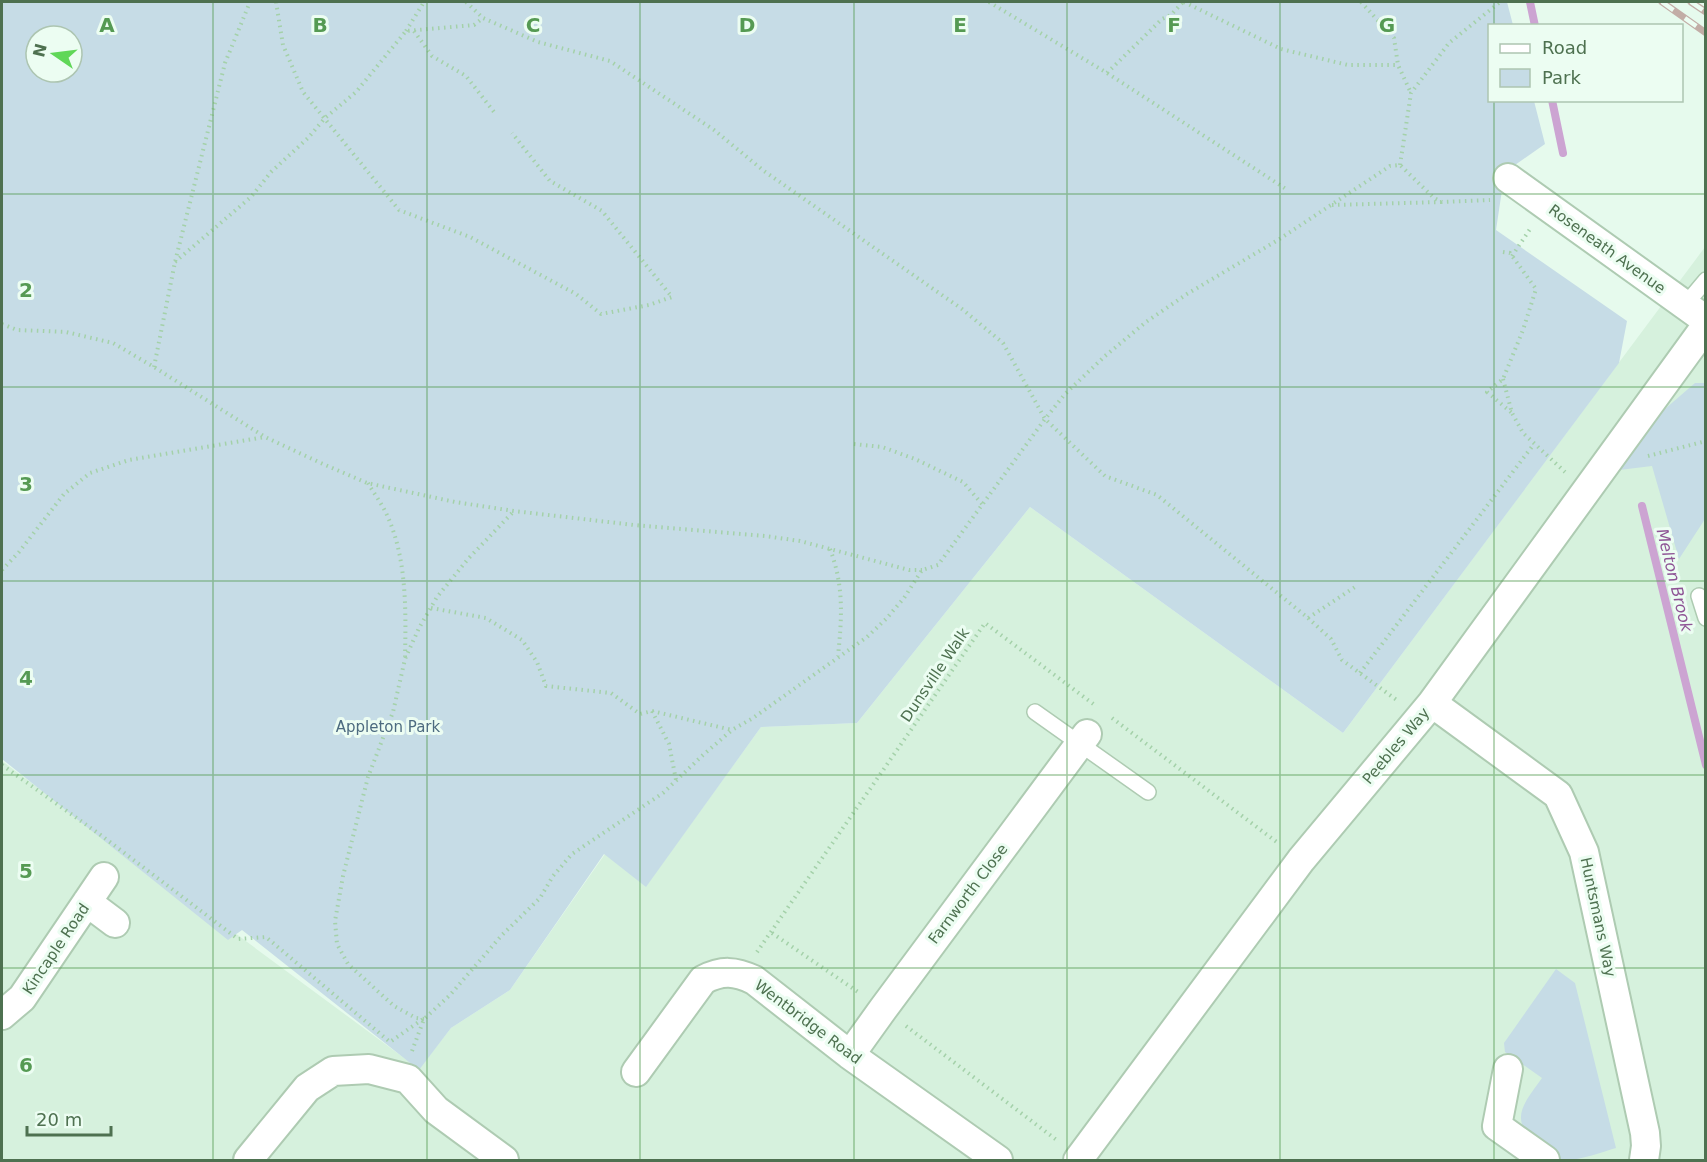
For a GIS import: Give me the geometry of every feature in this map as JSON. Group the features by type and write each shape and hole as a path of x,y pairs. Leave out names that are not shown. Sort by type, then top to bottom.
{"street":[{"name":"Roseneath Avenue","path":"1516,183 1695,313"},
{"name":"Peebles Way","path":"1079,1159 1300,860 1426,710 1706,326"},
{"name":"Huntsmans Way","path":"1426,710 1557,795 1562,804 1584,852 1645,1133 1644,1161"},
{"name":"Farnworth Close","path":"850,1055 1084,739"},
{"name":"Kincaple Road","path":"2,1015 22,998 104,877"},
{"path":"87,902 115,923"},
{"name":"Wentbridge Road","path":"636,1072 703,980 714,974 728,972 740,974 754,980 850,1055 998,1161"},
{"path":"248,1161 307,1088 333,1071 369,1069 408,1079 436,1110 504,1161"},
{"path":"1508,1069 1497,1126 1545,1161"}],"lane":[{"path":"1695,313 1706,280"},
{"path":"1699,596 1706,618"},
{"path":"1035,712 1084,739 1148,792"}],"path":[{"path":"154,367 175,262 225,63 250,2"},
{"path":"276,2 283,45 303,92 399,210 470,237 576,294 601,314 649,305 672,297 602,211 550,181 512,133"},
{"path":"175,262 251,197 271,172 356,92 406,31 424,2"},
{"path":"466,2 483,18 538,42 610,61 714,130 764,171 962,309 1003,343 1045,419 1105,476 1157,495 1308,618 1331,639 1342,660 1360,673 1426,710"},
{"path":"989,2 1107,73 1286,189"},
{"path":"1107,73 1162,19 1171,15 1184,2 1281,49 1348,65 1398,65"},
{"path":"1361,2 1394,38 1398,65 1412,93"},
{"path":"1400,165 1412,93 1449,43 1500,2"},
{"path":"406,31 474,26 483,18"},
{"path":"413,30 432,56 466,76 494,112"},
{"path":"2,324 17,330 66,332 113,343 266,437 323,465 367,483 514,512 800,541 909,570 922,570 938,565 1065,394 1097,363 1146,322 1390,166 1400,165 1434,198 1442,202"},
{"path":"1331,205 1501,199 1516,183"},
{"path":"1512,256 1530,228"},
{"path":"1503,252 1510,253 1536,289 1523,330 1503,378 1487,392 1512,413"},
{"path":"1503,378 1512,413 1523,433 1534,444 1595,478 1706,441"},
{"path":"2,570 64,494 90,473 129,460 266,437"},
{"path":"854,444 882,447 915,459 963,482 983,505"},
{"path":"1360,673 1534,444"},
{"path":"367,483 385,510 398,543 403,573 405,659 393,712 368,777 343,876 335,921 337,944 348,963 394,1006 416,1018 424,1019"},
{"path":"405,659 437,597 468,559 514,512"},
{"path":"830,549 842,594 838,657"},
{"path":"2,765 102,836 238,939 266,937 390,1042 424,1019 450,995 502,935 540,898 553,876 572,854 663,793 732,730 762,712 867,637 904,598 922,570"},
{"path":"1308,618 1355,587"},
{"path":"431,608 486,618 522,640 537,662 546,686 610,693 640,714 652,711 732,730"},
{"name":"Dunsville Walk","path":"740,974 772,933 985,623 1300,860"},
{"path":"652,711 669,744 676,781"},
{"path":"772,933 883,1009 1079,1159"},
{"path":"408,1079 412,1051 424,1019"}],"shaded area":[{"path":"1705,247 1705,1160 2,1160 2,761 419,1069 451,1028 510,990 605,854 646,886 761,727 857,723 1030,507 1343,733"}],"green space":[{"name":"Appleton Park","path":"2,2 1507,2 1513,24 1488,24 1488,102 1534,102 1545,144 1515,165 1502,190 1496,230 1627,321 1619,363 1343,733 1030,507 857,723 761,727 646,887 604,854 510,990 451,1028 419,1070 242,930 228,940 2,759"},
{"path":"1695,383 1705,383 1705,519 1679,559 1652,466 1611,471 1658,415"},
{"path":"1556,969 1575,983 1616,1148 1574,1160 1559,1159 1552,1155 1532,1139 1525,1130 1521,1115 1523,1106 1542,1078 1505,1052 1504,1043"}],"waterway":[{"name":"Melton Brook","path":"1530,2 1535,24"},
{"name":"Melton Brook","path":"1552,102 1563,153"},
{"name":"Melton Brook","path":"1642,506 1706,765"}],"railway":[{"path":"1662,2 1706,33"},
{"path":"1691,2 1706,12"}]}
